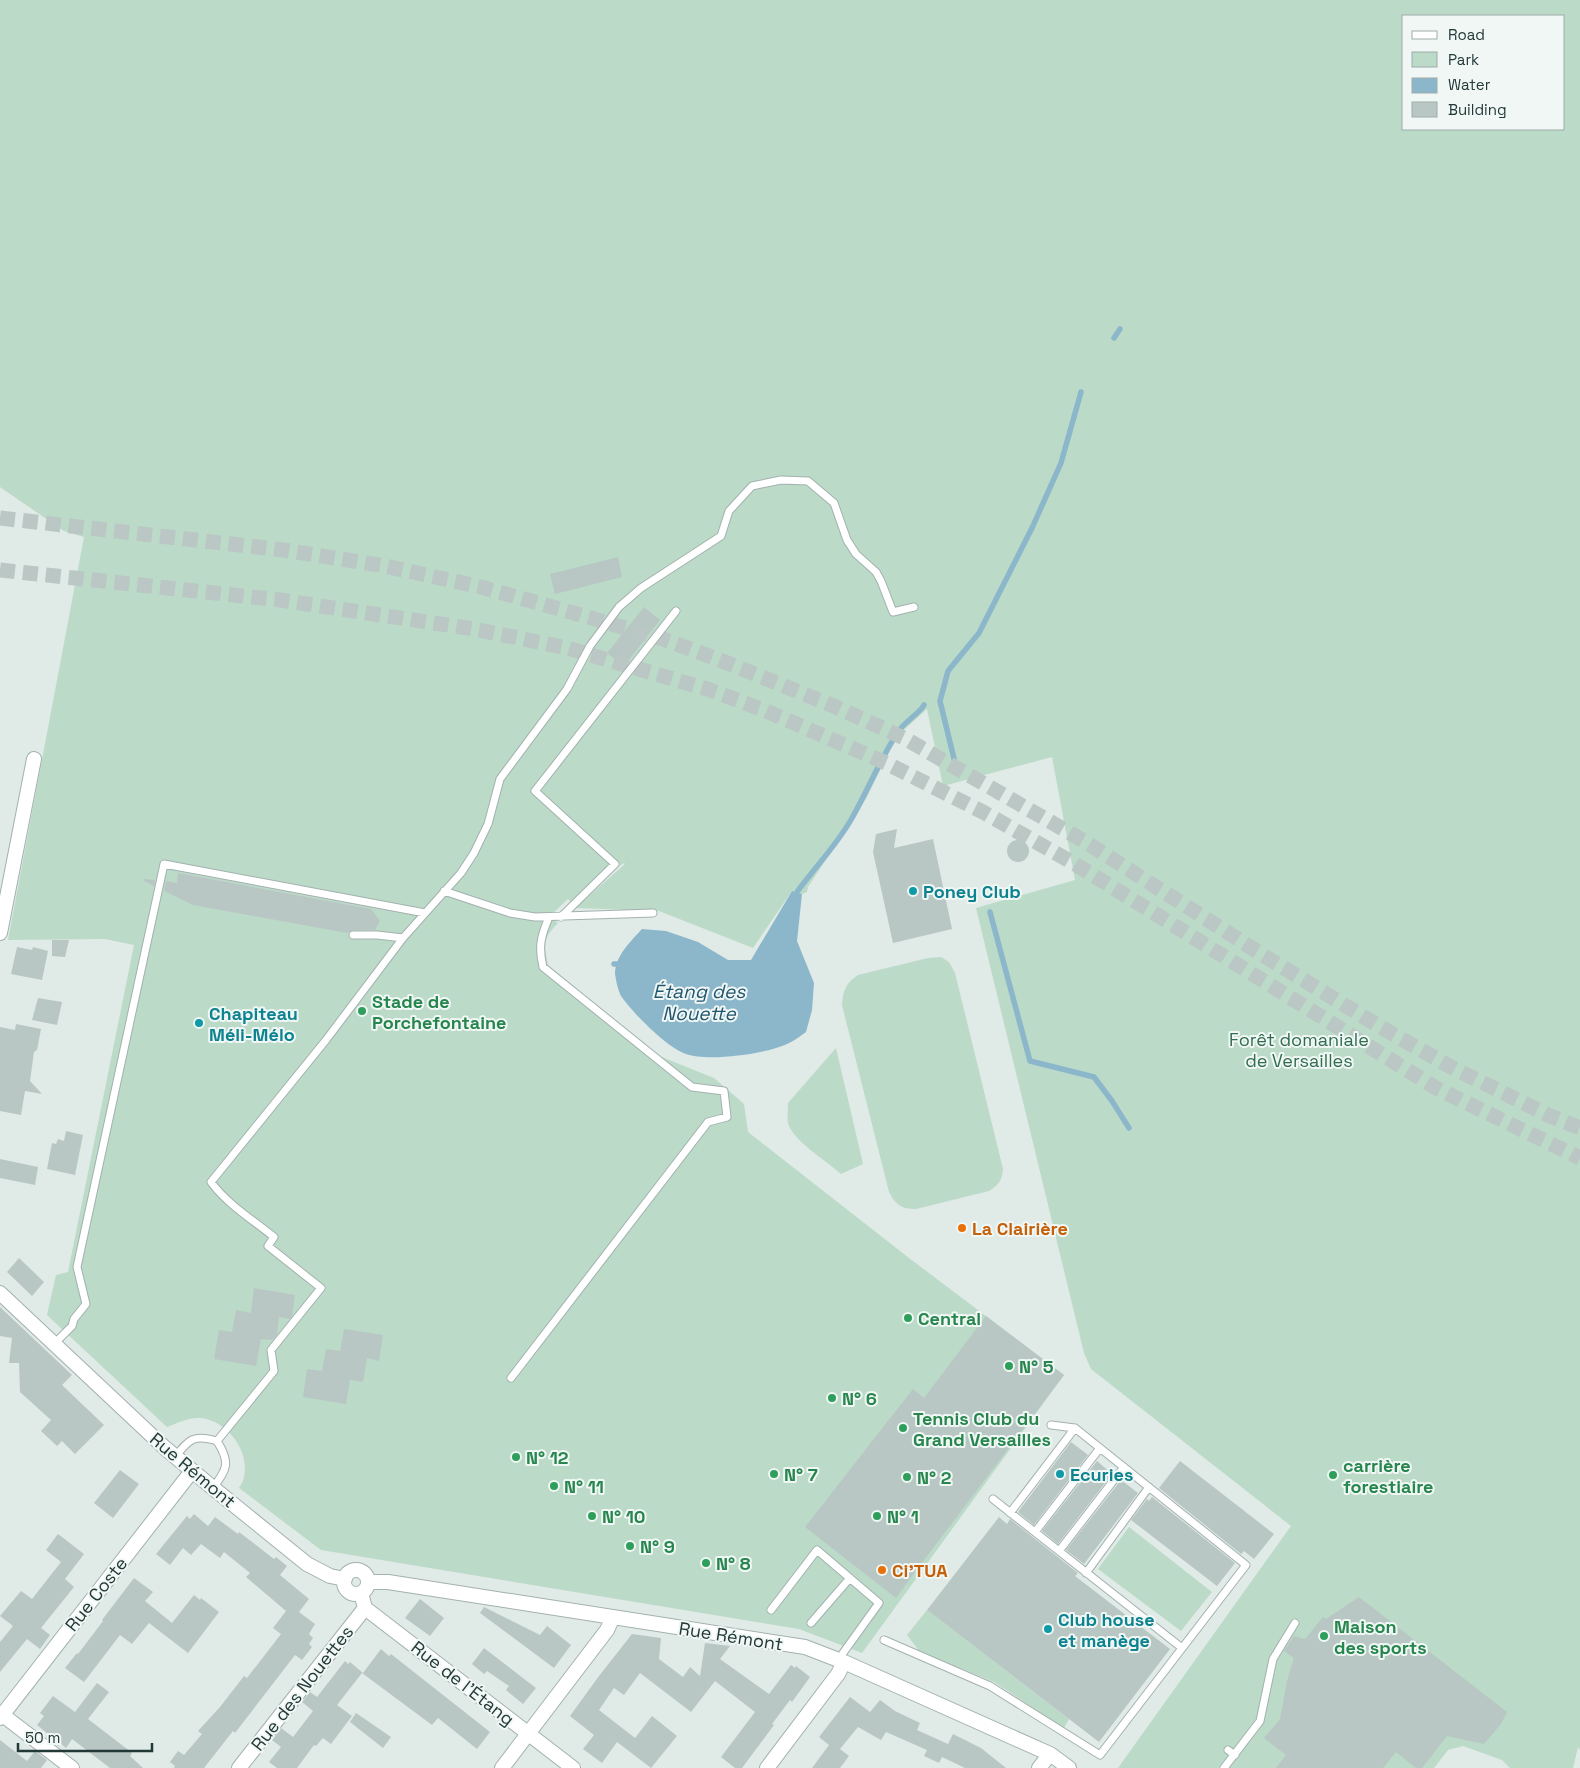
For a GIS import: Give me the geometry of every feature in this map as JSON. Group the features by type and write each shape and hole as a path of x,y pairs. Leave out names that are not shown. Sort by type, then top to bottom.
{"street":[{"path":"0,933 2,913 34,759"},
{"name":"Rue Rémont","path":"0,1293 175,1457 212,1488 307,1564 330,1576 344,1579"},
{"name":"Rue Coste","path":"1,1715 192,1471"},
{"name":"Rue Rémont","path":"344,1579 350,1572 360,1570 366,1574 365,1588"},
{"name":"Rue Rémont","path":"344,1579 345,1585 353,1594 365,1588 388,1582 805,1648 841,1661 1050,1754 1069,1768"},
{"path":"365,1588 365,1608"},
{"name":"Rue de l'Étang","path":"365,1608 573,1768"},
{"name":"Rue des Nouettes","path":"239,1768 365,1608"},
{"path":"502,1768 527,1732 606,1630 613,1618"},
{"path":"766,1768 838,1674 841,1661"},
{"path":"1,1715 63,1765"},
{"path":"1039,1768 1050,1754"}],"lane":[{"path":"217,1441 274,1371 271,1350 321,1288 268,1246 274,1237 217,1191 211,1182 326,1040 403,938 461,873 474,853 488,824 500,779 567,689 590,646 619,608 641,588 721,536 729,511 752,486 781,480 808,481 834,503 847,540 856,554 876,572 892,612 914,607"},
{"path":"561,917 615,864 535,791 676,611"},
{"path":"54,1344 72,1326 74,1319 86,1304 77,1266 164,864 425,913"},
{"path":"444,891 510,914 535,917 653,913"},
{"path":"511,1378 708,1122 727,1117 724,1091 692,1087 543,967 539,952 542,934 549,917"},
{"path":"353,935 403,938"},
{"path":"884,1640 990,1686 1100,1756 1246,1565 1075,1428 1051,1425"},
{"path":"1010,1512 1075,1428"},
{"path":"175,1457 191,1439 200,1437 217,1441 224,1452 226,1461 225,1472 212,1488"},
{"path":"1035,1532 1100,1448"},
{"path":"1059,1551 1124,1467"},
{"path":"1086,1573 1149,1487"},
{"path":"993,1499 1182,1648"},
{"path":"772,1610 817,1550 879,1603 841,1661"},
{"path":"811,1623 850,1578"},
{"path":"1224,1768 1260,1721 1273,1659 1295,1623"},
{"path":"1228,1750 1235,1755"}],"green space":[{"name":"Forêt domaniale de Versailles","path":"0,0 1580,0 1580,1750 1578,1747 1573,1768 1510,1768 1502,1760 1463,1746 1448,1750 1434,1768 1118,1768 1291,1526 1091,1369 1084,1353 976,908 1075,880 1052,757 943,786 927,709 897,736 867,797 808,887 807,892 802,894 792,891 753,948 659,911 576,908 568,899 549,915 558,923 549,933 546,942 548,965 659,1056 714,1078 744,1104 748,1132 909,1258 1064,1375 862,1653 799,1629 321,1550 239,1488 244,1477 243,1457 240,1447 227,1431 219,1424 200,1418 187,1419 167,1427 47,1315 56,1275 68,1272 134,945 105,939 8,940 84,537 64,531 0,487","holes":["625,864 582,902 610,872"]},
{"path":"941,957 949,962 955,973 1003,1169 999,1182 989,1191 911,1209 899,1205 889,1192 842,1000 848,984 858,975 928,958"},
{"path":"836,1048 863,1164 841,1174 803,1143 791,1130 788,1123 788,1103"},
{"path":"1129,1527 1212,1592 1181,1631 1098,1569"},
{"path":"927,1610 1069,1719 1064,1728 994,1682 919,1651 907,1635"}],"water":[{"name":"Étang des Nouette","path":"792,891 802,894 797,941 814,983 812,1010 806,1032 795,1040 778,1048 737,1056 708,1057 686,1054 669,1045 660,1037 641,1020 621,996 615,974 616,967 624,949 642,929 666,931 698,942 728,960 751,960"}],"building":[{"path":"618,557 622,577 555,594 550,574"},
{"path":"644,607 660,620 624,666 607,653"},
{"name":"Poney Club","path":"897,829 894,848 933,839 952,929 893,943 873,852 876,834"},
{"path":"1018,840 1026,843 1029,851 1026,859 1018,862 1010,859 1007,851 1010,843"},
{"path":"178,873 371,909 380,921 375,930 353,930 347,933 193,905 164,891 166,881 177,883"},
{"path":"144,879 155,880 154,886 144,881"},
{"path":"52,940 69,940 65,957 52,956"},
{"path":"17,947 32,950 33,947 48,951 42,980 11,974"},
{"path":"38,998 62,1002 57,1025 32,1020"},
{"path":"16,1024 41,1029 37,1050 34,1052 30,1081 42,1094 25,1091 21,1115 0,1111 0,1027 15,1030"},
{"path":"66,1131 83,1135 75,1175 47,1169 52,1143 56,1144 58,1139 64,1141"},
{"path":"0,1159 38,1167 35,1185 0,1178"},
{"path":"19,1258 44,1282 32,1296 7,1272"},
{"path":"254,1288 295,1295 292,1316 289,1319 279,1317 277,1335 272,1340 261,1339 256,1366 214,1359 219,1330 232,1332 236,1310 251,1313"},
{"path":"0,1307 72,1375 62,1385 104,1425 75,1454 62,1441 57,1446 41,1431 51,1420 20,1392 19,1363 9,1363 12,1338 0,1336"},
{"path":"986,1316 1064,1375 896,1598 805,1527 913,1389 924,1398"},
{"path":"344,1329 383,1335 379,1361 367,1358 363,1382 350,1380 346,1404 303,1397 307,1369 322,1371 326,1349 340,1351"},
{"name":"Ecuries","path":"1071,1442 1088,1455 1034,1525 1018,1512"},
{"path":"1097,1461 1112,1474 1058,1544 1042,1531"},
{"path":"1180,1461 1274,1534 1254,1559 1244,1551 1241,1554 1159,1488"},
{"path":"120,1470 139,1484 113,1518 94,1503"},
{"path":"1121,1480 1138,1493 1084,1564 1066,1550"},
{"path":"1152,1497 1235,1563 1217,1586 1131,1520 1147,1499 1149,1501"},
{"path":"194,1514 208,1526 215,1517 238,1534 239,1532 274,1559 276,1557 287,1566 280,1575 309,1599 299,1612 315,1624 309,1634 313,1638 309,1644 312,1647 302,1660 295,1655 235,1733 233,1731 204,1768 174,1768 175,1766 170,1762 178,1751 184,1755 202,1734 198,1731 244,1676 247,1678 281,1634 273,1628 286,1611 246,1577 250,1573 224,1552 220,1558 201,1544 191,1555 183,1548 170,1565 156,1554 187,1516 190,1519"},
{"name":"Club house et manège","path":"999,1517 1007,1524 1010,1519 1078,1573 1075,1576 1170,1649 1099,1742 927,1610"},
{"path":"58,1534 84,1554 65,1579 74,1587 41,1628 50,1635 40,1649 27,1639 0,1672 0,1642 13,1626 0,1616 21,1591 32,1599 61,1562 46,1550"},
{"path":"134,1578 153,1592 145,1601 172,1623 194,1595 219,1612 188,1653 149,1623 132,1644 120,1635 84,1682 65,1668 78,1654"},
{"path":"1359,1597 1507,1712 1501,1724 1484,1744 1447,1736 1422,1768 1416,1768 1396,1752 1383,1768 1276,1768 1286,1755 1264,1738 1280,1719 1287,1681 1294,1658 1284,1651 1294,1636 1305,1639 1323,1617 1326,1619"},
{"path":"420,1599 444,1618 430,1636 405,1618"},
{"path":"484,1607 540,1635 547,1626 571,1645 554,1668 480,1613"},
{"path":"632,1634 661,1638 659,1659 683,1677 690,1667 700,1676 705,1643 730,1646 720,1659 769,1694 791,1665 795,1668 796,1666 810,1677 792,1702 790,1700 772,1724 774,1725 742,1768 735,1768 721,1757 755,1712 715,1681 691,1712 640,1673 624,1695 614,1688 599,1710 635,1738 652,1716 677,1736 651,1768 617,1742 602,1763 583,1749 594,1735 570,1716"},
{"path":"484,1648 536,1688 523,1704 506,1690 509,1686 487,1671 484,1674 472,1664"},
{"path":"381,1649 389,1656 391,1654 490,1732 477,1749 438,1718 432,1725 362,1673 337,1705 352,1716 331,1744 323,1738 316,1746 314,1745 297,1768 277,1768 269,1762 281,1747 272,1740 281,1728 293,1737 313,1711 302,1702 310,1692 317,1697 345,1661 348,1664 350,1662 363,1673"},
{"path":"97,1683 109,1692 88,1719 132,1753 130,1756 143,1768 110,1768 72,1739 66,1748 60,1743 58,1746 46,1737 48,1734 37,1725 44,1716 40,1713 53,1696 75,1712"},
{"path":"850,1697 870,1712 880,1700 895,1711 920,1723 917,1730 948,1744 953,1734 981,1748 1006,1768 965,1768 942,1757 939,1763 924,1756 927,1750 886,1732 881,1740 858,1727 840,1749 849,1756 840,1768 812,1768 829,1745 819,1737"},
{"path":"356,1713 391,1737 383,1748 350,1722"},
{"path":"0,1740 27,1761 35,1751 47,1760 41,1768 0,1768"}],"waterway":[{"path":"1114,338 1120,329"},
{"path":"957,771 940,701 948,671 979,633 1032,528 1061,463 1081,392"},
{"path":"797,892 846,828 898,732 924,705"},
{"path":"990,912 1030,1061 1094,1077 1129,1128"}],"tunnel":[{"path":"0,518 284,550 385,566 481,587 588,617 663,639 720,660 836,707 904,738 1084,841 1377,1025 1451,1067 1550,1116 1580,1128"},
{"path":"0,570 280,600 474,629 567,648 707,689 764,710 886,763 983,812 1075,864 1436,1088 1580,1158"}],"place":[{"name":"Poney Club","path":"913,891"},
{"name":"Stade de Porchefontaine","path":"362,1011"},
{"name":"Chapiteau Méli-Mélo","path":"199,1023"},
{"name":"La Clairière","path":"962,1228"},
{"name":"Central","path":"908,1318"},
{"name":"N° 5","path":"1009,1366"},
{"name":"N° 6","path":"832,1398"},
{"name":"Tennis Club du Grand Versailles","path":"903,1428"},
{"name":"N° 12","path":"516,1457"},
{"name":"N° 7","path":"774,1474"},
{"name":"Ecuries","path":"1060,1474"},
{"name":"carrière forestiaire","path":"1333,1475"},
{"name":"N° 2","path":"907,1477"},
{"name":"N° 11","path":"554,1486"},
{"name":"N° 10","path":"592,1516"},
{"name":"N° 1","path":"877,1516"},
{"name":"N° 9","path":"630,1546"},
{"name":"N° 8","path":"706,1563"},
{"name":"Ci'TUA","path":"882,1570"},
{"name":"Club house et manège","path":"1048,1629"},
{"name":"Maison des sports","path":"1324,1636"}]}
